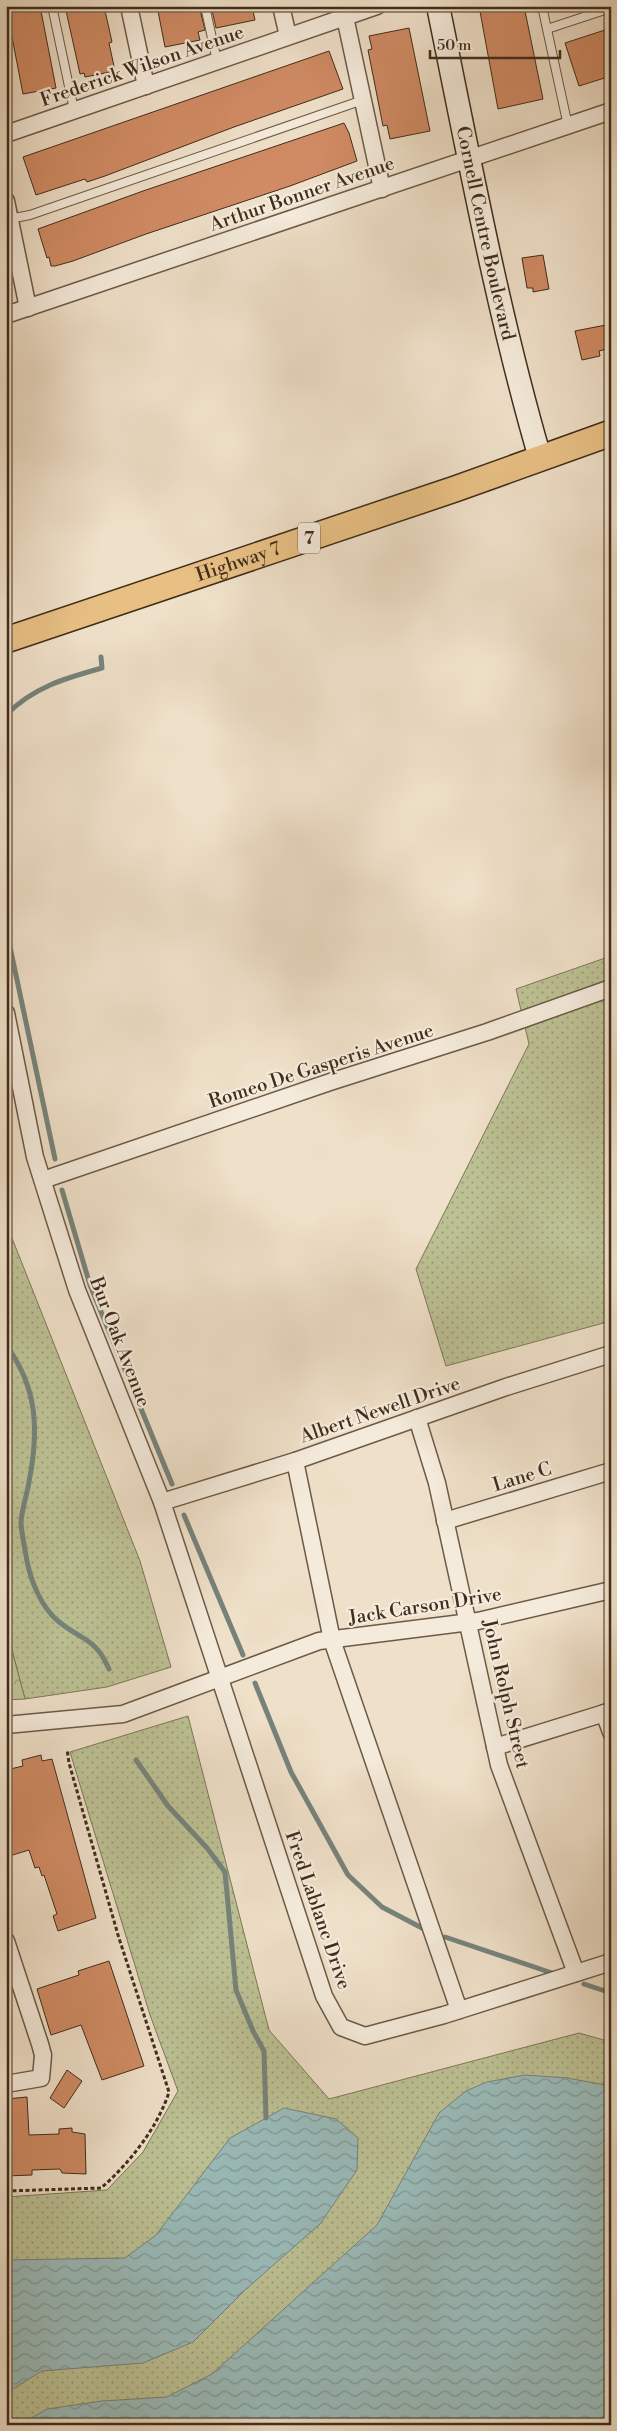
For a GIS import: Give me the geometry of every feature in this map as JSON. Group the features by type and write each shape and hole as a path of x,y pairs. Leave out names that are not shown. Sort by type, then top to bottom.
{"main road":[{"name":"Highway 7","path":"6,640 611,433"}],"street":[{"path":"129,6 146,86"},
{"path":"281,6 288,36"},
{"name":"Frederick Wilson Avenue","path":"6,134 354,12 377,6"},
{"name":"Cornell Centre Boulevard","path":"438,6 468,160 528,416 540,458"},
{"path":"354,12 363,100 382,189"},
{"name":"Arthur Bonner Avenue","path":"6,315 611,111"},
{"path":"6,201 8,219 28,308"},
{"name":"Romeo De Gasperis Avenue","path":"42,1180 330,1082 488,1032 611,988"},
{"name":"Bur Oak Avenue","path":"6,1013 35,1157 76,1290 162,1502 220,1678"},
{"name":"Albert Newell Drive","path":"162,1502 295,1461 417,1418 611,1354"},
{"name":"John Rolph Street","path":"417,1418 437,1483 499,1765 576,1973"},
{"path":"295,1461 332,1640 459,2010"},
{"name":"Lane C","path":"445,1521 611,1471"},
{"name":"Jack Carson Drive","path":"6,1724 124,1714 319,1641 468,1622 611,1590"},
{"name":"Fred Lablanc Drive","path":"220,1678 324,1996 341,2027 365,2036 459,2010 611,1962"},
{"path":"495,1748 608,1712 611,1732"},
{"path":"6,1941 10,1968 43,2055 41,2078 6,2084"}],"lane":[{"path":"52,6 74,110"},
{"path":"205,6 217,61"},
{"path":"542,6 568,126"},
{"path":"547,29 611,8"},
{"path":"8,219 30,215 363,100"}],"path":[{"path":"6,2191 101,2188 113,2178 140,2144 163,2110 169,2092 118,1935 68,1763 67,1749"}],"green space":[{"path":"611,956 611,1321 446,1366 416,1269 529,1044 516,989"},
{"path":"6,1223 140,1561 171,1667 107,1687 25,1699 6,1628"},
{"path":"6,1628 25,1699 6,1700"},
{"path":"188,1716 269,2030 329,2099 579,2033 611,2042 611,2425 6,2425 6,2197 107,2190 143,2152 178,2091 150,2015 70,1752"}],"water":[{"path":"525,2075 567,2078 611,2086 611,2425 19,2425 47,2409 102,2401 167,2397 212,2374 377,2225 439,2113 466,2091 487,2082"},
{"path":"284,2108 336,2119 358,2138 357,2170 320,2224 245,2290 193,2342 143,2363 42,2371 6,2393 6,2260 125,2258 156,2235 230,2138"}],"building":[{"path":"6,6 40,6 56,88 23,94"},
{"path":"65,6 104,6 112,42 109,43 115,71 85,77 84,73 80,74"},
{"path":"157,6 199,6 205,30 198,32 200,40 165,47"},
{"path":"211,6 252,6 255,20 216,28"},
{"path":"479,6 524,6 543,99 498,109"},
{"path":"409,28 430,131 390,139 387,125 383,126 368,50 372,49 369,36"},
{"path":"611,28 611,76 579,86 565,43"},
{"path":"329,51 343,89 234,127 105,176 87,182 85,179 36,195 23,157"},
{"path":"344,123 357,161 73,261 51,266 49,257 47,258 38,229 143,191"},
{"path":"543,255 549,289 533,292 533,288 527,288 522,258"},
{"path":"611,324 611,341 605,343 607,349 599,351 600,356 582,360 575,331"},
{"path":"41,1755 42,1761 52,1759 96,1918 58,1931 53,1916 57,1914 44,1875 42,1876 39,1867 35,1868 29,1850 6,1857 6,1770 23,1766 22,1760"},
{"path":"109,1961 144,2066 102,2080 81,2025 51,2035 37,1989 79,1975 78,1971"},
{"path":"67,2070 82,2081 64,2108 50,2098"},
{"path":"27,2097 29,2135 59,2134 59,2129 72,2128 72,2132 85,2134 86,2174 62,2173 60,2169 32,2170 32,2175 6,2176 6,2099"}],"waterway":[{"path":"6,715 16,705 39,690 63,680 102,668 101,657"},
{"path":"6,928 55,1159"},
{"path":"62,1190 90,1285 172,1484"},
{"path":"6,1345 17,1361 30,1394 35,1428 32,1463 21,1524 31,1577 42,1602 52,1616 93,1645 99,1651 109,1669"},
{"path":"184,1515 243,1655"},
{"path":"255,1683 291,1772 348,1875 382,1907 422,1928"},
{"path":"136,1760 168,1806 207,1848 225,1872 236,1990 253,2031 264,2051 266,2118"},
{"path":"445,1937 552,1973"},
{"path":"584,1984 611,1993"}]}
